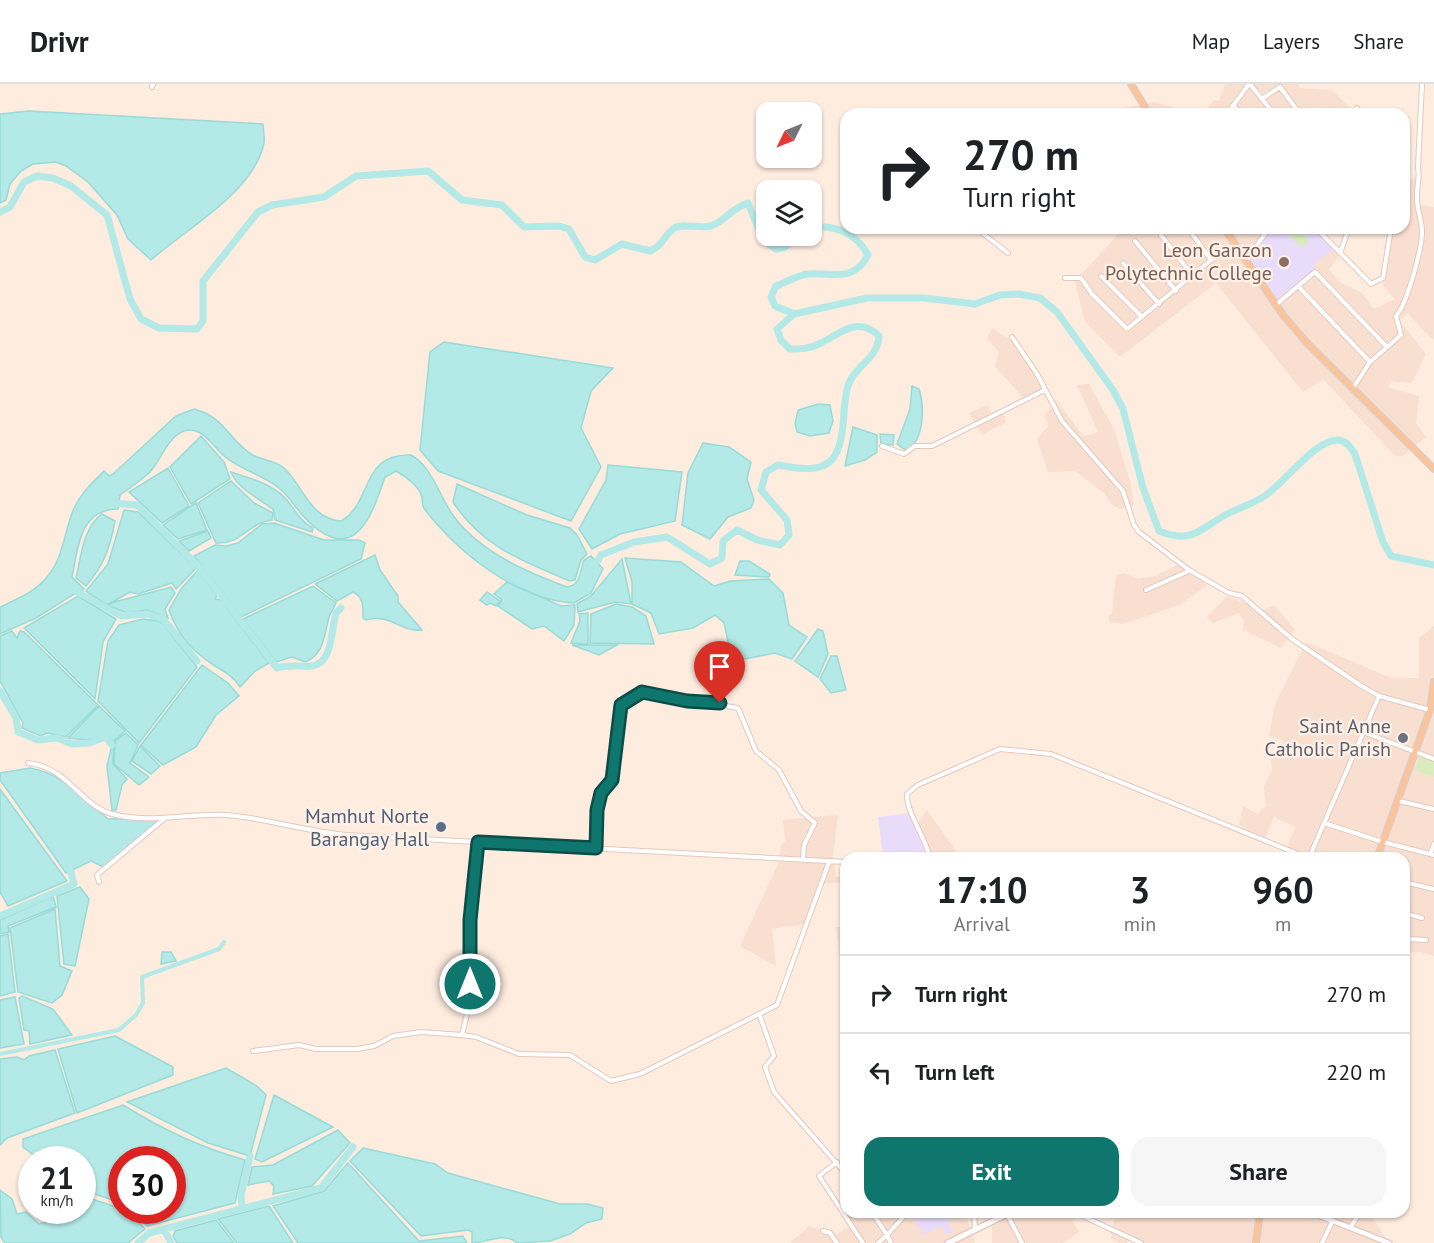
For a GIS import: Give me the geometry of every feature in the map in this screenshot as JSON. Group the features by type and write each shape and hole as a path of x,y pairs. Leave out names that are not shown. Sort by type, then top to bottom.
{"main road":[{"path":"1131,84 1145,108"},
{"path":"1228,234 1276,305 1308,344 1434,469"},
{"path":"1379,852 1432,710 1434,682"},
{"path":"948,1243 999,1218"},
{"path":"1256,1243 1259,1218"}],"street":[{"path":"1231,108 1250,84 1270,108"},
{"path":"1353,388 1370,362 1401,335 1396,316 1404,308 1421,243 1422,229 1416,193 1420,180 1418,167 1422,84"},
{"path":"1263,98 1280,87 1296,108"},
{"path":"1233,105 1236,108"},
{"path":"984,234 1008,253"},
{"path":"1192,234 1211,260"},
{"path":"1323,234 1368,284 1377,283 1383,278 1390,234"},
{"path":"1340,253 1347,234"},
{"path":"1161,235 1193,276"},
{"path":"1246,261 1264,235"},
{"path":"1135,241 1176,291"},
{"path":"1065,278 1081,278 1092,294 1127,329 1211,260 1235,245"},
{"path":"1123,263 1159,304"},
{"path":"1276,305 1315,272 1386,346"},
{"path":"1101,276 1142,317"},
{"path":"1298,286 1370,362"},
{"path":"1012,338 1068,429 1123,491 1134,525 1189,570 1229,593 1242,596 1318,659 1379,696 1432,710"},
{"path":"882,446 904,454 915,446 932,446 1045,390"},
{"path":"1146,590 1189,570"},
{"path":"596,848 597,810 601,793 612,780 621,705 642,692 738,708 756,752 779,770 801,811 815,823 804,845 803,860"},
{"path":"1311,852 1379,696"},
{"path":"1363,732 1434,759"},
{"path":"928,852 921,831 906,801 906,794 918,785 1000,749 1011,748 1051,754 1296,852"},
{"path":"28,763 50,768 102,810 124,816 224,815 263,819 324,833 840,862"},
{"path":"1399,801 1434,809"},
{"path":"99,882 98,875 166,817"},
{"path":"1324,823 1383,842 1432,854 1434,844"},
{"path":"462,1035 470,1001 470,920 478,842"},
{"path":"253,1051 299,1045 316,1050 357,1049 374,1046 393,1036 421,1032 462,1035 476,1037 519,1054 570,1054 611,1081 619,1081 656,1067 734,1026 772,1010 781,996 830,862"},
{"path":"1410,883 1434,889"},
{"path":"1410,915 1422,918"},
{"path":"1410,939 1425,940"},
{"path":"470,1001 490,1002"},
{"path":"760,1016 774,1056 765,1067 774,1092 840,1166"},
{"path":"837,1162 819,1176 840,1209"},
{"path":"846,1218 862,1243"},
{"path":"876,1218 891,1243"},
{"path":"878,1243 902,1218"},
{"path":"974,1218 975,1230"},
{"path":"1011,1218 1022,1243"},
{"path":"1087,1218 1141,1243"},
{"path":"1323,1218 1389,1243"},
{"path":"1350,1228 1356,1218"},
{"path":"1322,1243 1332,1222"},
{"path":"823,1231 830,1233 837,1243"}],"shaded area":[{"path":"1225,84 1298,84 1300,88 1332,90 1350,108 1208,108 1214,100 1219,101"},
{"path":"1155,102 1174,108 1123,108"},
{"path":"1410,179 1416,179 1421,205 1434,207 1434,338 1432,339 1408,314 1399,320 1426,354 1412,383 1391,381 1388,387 1419,396 1416,423 1426,437 1403,456 1395,456 1323,379 1303,392 1216,283 1120,357 1085,322 1075,281 1118,234 1321,234 1341,253 1329,269 1339,282 1361,292 1374,309 1394,299 1383,284 1394,234 1410,234"},
{"name":"Leon Ganzon Polytechnic College","path":"1266,234 1322,234 1334,249 1314,264 1316,267 1279,300 1250,259"},
{"path":"992,328 1015,343 1045,390 1024,399 995,366 999,352 987,338"},
{"path":"1089,384 1114,429 1131,484 1134,505 1120,509 1112,505 1104,493 1075,471 1048,472 1037,439 1048,426 1045,416 1056,399 1083,436 1098,432 1077,385"},
{"path":"987,405 992,414 1003,409 1006,422 982,435 969,413"},
{"path":"1178,565 1208,585 1179,605 1124,624 1110,622 1108,617 1112,613 1116,575 1124,573 1138,579 1155,576"},
{"path":"1227,596 1263,610 1274,605 1295,630 1281,648 1243,630 1244,621 1239,613 1213,623 1207,617"},
{"path":"1434,626 1434,956 1419,952 1410,953 1410,852 1285,852 1295,827 1274,817 1265,839 1245,832 1239,824 1243,806 1258,814 1262,808 1266,807 1264,786 1272,770 1271,758 1284,741 1269,736 1275,704 1306,642 1391,678 1419,678 1419,638"},
{"path":"927,810 957,852 900,852"},
{"path":"910,813 923,842 924,852 883,852 878,817"},
{"path":"838,815 833,856 836,877 840,877 840,883 823,884 805,924 772,929 776,966 740,946 779,862 781,844 785,841 783,820"},
{"path":"836,927 840,927 840,962"},
{"path":"847,1218 967,1218 975,1243 790,1243 809,1226 838,1234 851,1225"},
{"path":"914,1218 954,1218 948,1222 953,1232 946,1235 941,1226 924,1235"},
{"path":"1006,1218 1079,1218 1072,1221 1079,1232 1063,1243 992,1243 992,1226"},
{"path":"1114,1218 1373,1218 1387,1240 1393,1243 1136,1243 1130,1239 1127,1243 1119,1243 1111,1239"}],"green space":[{"path":"1288,234 1302,234 1310,240 1302,248"},
{"path":"1420,756 1434,762 1434,777 1415,770"}],"water":[{"path":"29,111 263,124 264,143 258,161 233,193 151,260 128,239 117,215 88,182 66,166 56,162 33,164 21,171 10,184 6,200 0,203 0,114"},
{"path":"444,342 613,368 591,391 581,428 601,467 571,521 438,471 420,450 430,352"},
{"path":"912,386 919,389 922,423 917,439 907,451 897,444 910,409"},
{"path":"818,404 830,405 833,421 829,433 810,436 797,432 795,424 798,410"},
{"path":"194,409 213,417 251,454 285,469 315,509 331,519 341,521 351,513 375,470 383,462 395,457 411,455 425,467 455,518 478,541 506,560 567,587 578,581 584,560 591,556 603,569 591,593 574,603 552,600 531,593 491,572 455,543 424,508 422,497 415,485 396,471 385,477 374,506 359,530 350,537 338,539 325,534 309,522 279,488 230,461 201,434 190,430 173,438 149,473 120,495 118,509 96,515 88,523 79,542 72,577 84,589 36,618 0,634 0,607 31,591 52,570 59,556 74,509 89,486 104,471 109,476 113,474 176,416"},
{"path":"853,427 877,435 877,452 865,460 845,466"},
{"path":"880,434 894,435 893,445 881,444"},
{"path":"201,436 224,462 230,479 191,504 170,467"},
{"path":"703,443 729,447 751,462 747,479 754,500 751,508 728,517 710,539 682,525 688,473"},
{"path":"608,465 682,472 675,521 620,534 592,549 579,529 606,480"},
{"path":"168,468 189,506 162,523 129,492"},
{"path":"231,472 278,492 304,522 313,528 312,532 275,520 273,509 243,488"},
{"path":"231,481 254,503 273,513 272,520 257,525 232,541 216,543 198,503"},
{"path":"457,484 527,515 570,528 577,535 587,554 581,560 575,580 570,581 536,567 490,541 464,517 453,502"},
{"path":"196,503 207,530 178,539 163,525"},
{"path":"124,510 138,512 196,568 176,589 172,583 138,594 130,592 107,605 86,591 108,564"},
{"path":"102,514 115,521 113,531 102,563 86,586 76,578 81,552 87,534"},
{"path":"274,523 324,540 359,540 365,543 361,559 241,617 194,556 215,545 226,546 238,543 262,524"},
{"path":"208,531 211,538 189,551 179,541"},
{"path":"375,555 380,570 398,596 398,602 422,630 409,629 382,619 366,620 363,618 363,606 357,594 353,592 337,601 315,584"},
{"path":"625,558 681,562 714,586 730,581 769,579 783,593 789,625 807,637 792,659 775,653 745,659 729,646 724,623 715,615 693,628 659,634 651,613 632,604 632,582"},
{"path":"622,559 631,604 615,602 578,612 577,604 591,596"},
{"path":"740,561 749,561 770,574 769,577 735,575"},
{"path":"198,570 217,595 215,599 221,600 269,663 255,671 240,687 226,673 199,655 187,642 177,628 169,610 181,589"},
{"path":"507,582 561,606 575,605 574,625 564,641 544,626 532,629 498,606 502,600 494,594"},
{"path":"313,586 336,603 329,616 322,645 316,655 305,662 292,657 276,662 243,619"},
{"path":"171,587 175,593 165,609 168,618 147,610 127,613 109,606 111,603"},
{"path":"487,592 500,601 496,606 490,603 487,605 480,600"},
{"path":"78,596 116,619 103,642 95,699 24,628"},
{"path":"616,604 632,607 646,616 654,644 590,643 591,614"},
{"path":"588,613 588,644 571,643 580,621 579,614"},
{"path":"143,619 159,621 164,625 197,667 139,743 98,701 108,641 119,625"},
{"path":"818,629 823,631 828,654 818,677 795,661"},
{"path":"12,631 17,638 20,631 24,632 98,705 66,737 47,733 41,736 22,728 23,723 0,681 0,636"},
{"path":"572,645 617,645 599,655"},
{"path":"831,656 837,656 846,690 831,693 820,679"},
{"path":"202,665 228,683 239,696 216,715 196,747 163,765 141,745"},
{"path":"99,706 125,731 114,741 113,764 127,779 122,785 116,810 112,810 107,766 112,745 105,736 108,735 87,740 68,738"},
{"path":"126,733 138,745 130,763 149,777 139,785 114,764 115,741"},
{"path":"140,746 160,766 151,774 132,761"},
{"path":"30,768 62,781 108,819 162,818 104,867 91,861 66,873 0,780 0,773"},
{"path":"0,789 67,881 8,906 0,892"},
{"path":"80,887 89,899 75,966 64,964 57,896"},
{"path":"53,896 56,907 8,926 9,932 0,934 0,920"},
{"path":"55,909 60,966 72,971 62,995 52,1003 18,992 10,928"},
{"path":"8,934 15,992 0,996 0,936"},
{"path":"162,952 171,952 176,961 161,964"},
{"path":"22,996 53,1009 72,1035 30,1044 29,1031 24,1030 19,998"},
{"path":"15,997 24,1044 0,1048 0,1000"},
{"path":"115,1036 173,1067 173,1075 77,1113 58,1049"},
{"path":"55,1050 75,1113 7,1138 0,1145 0,1059 17,1057 24,1060 29,1056"},
{"path":"226,1068 257,1086 266,1095 250,1156 208,1143 127,1102"},
{"path":"274,1095 333,1127 262,1162 255,1159"},
{"path":"123,1105 182,1137 245,1160 235,1203 186,1216 186,1146 108,1146 108,1199 96,1194 96,1146 23,1146 23,1139"},
{"path":"338,1130 350,1143 312,1186 273,1194 274,1186 269,1181 248,1185 252,1167 273,1165"},
{"path":"363,1148 435,1164 448,1173 560,1204 587,1204 603,1208 602,1219 586,1223 570,1234 550,1241 517,1243 501,1238 472,1243 472,1232 468,1230 421,1236 350,1161"},
{"path":"348,1163 419,1241 463,1236 467,1243 298,1243 273,1206 324,1191"},
{"path":"0,1190 12,1199 18,1214 18,1224 96,1224 96,1200 108,1204 108,1224 140,1224 145,1229 128,1243 5,1243 1,1237"},
{"path":"269,1206 293,1243 237,1243 218,1219"},
{"path":"216,1220 234,1243 177,1243 173,1236 175,1231"}],"waterway":[{"path":"0,212 10,207 24,182 37,176 53,178 71,186 107,215 130,299 141,319 159,328 197,329 203,321 203,281 258,212 272,205 324,197 356,176 428,171 462,200 502,205 524,227 559,226 569,229 585,257 595,260 622,244 650,251 659,246 677,227 711,226 748,203 756,223"},
{"path":"822,227 840,230"},
{"path":"794,314 775,306 771,297 776,286 804,275 842,274 856,270 868,255 858,241 848,234"},
{"path":"772,246 776,249 786,246"},
{"path":"593,569 601,555 634,542 667,537 710,564 722,558 723,541 737,530 757,540 780,545 789,535 787,520 761,490 766,472 778,465 809,469 829,463 839,445 848,385 872,355 878,344 879,336 863,327 849,328 812,347 790,349 781,340 777,329 794,314 867,298 924,298 975,304 1000,295 1019,294 1040,298 1057,312 1113,390 1123,409 1143,488 1159,531 1180,536 1196,533 1229,513 1262,498 1320,446 1338,440 1346,443 1355,454 1383,542 1391,556 1434,565"},
{"path":"112,503 137,505 199,567 277,668 318,664 327,653 336,613 341,608"},
{"path":"72,589 121,616 147,614 163,619 197,661"},
{"path":"0,691 16,718 18,732 38,740 57,738 72,744 89,743 106,737 112,745"},
{"path":"0,916 74,884 71,872"},
{"path":"0,1054 119,1030 136,1015 143,1003 142,977 219,949 224,942"},
{"path":"138,1243 149,1233 321,1188 353,1147"},
{"path":"242,1207 241,1195 250,1156"},
{"path":"164,1229 171,1243"}],"place":[{"name":"Leon Ganzon Polytechnic College","path":"1284,262"},
{"name":"Saint Anne Catholic Parish","path":"1403,738"},
{"name":"Mamhut Norte Barangay Hall","path":"441,827"}],"route":[{"path":"470,984 470,920 478,842 596,848 597,810 601,793 608,788 612,780 621,705 642,692 698,703 720,703"}]}
